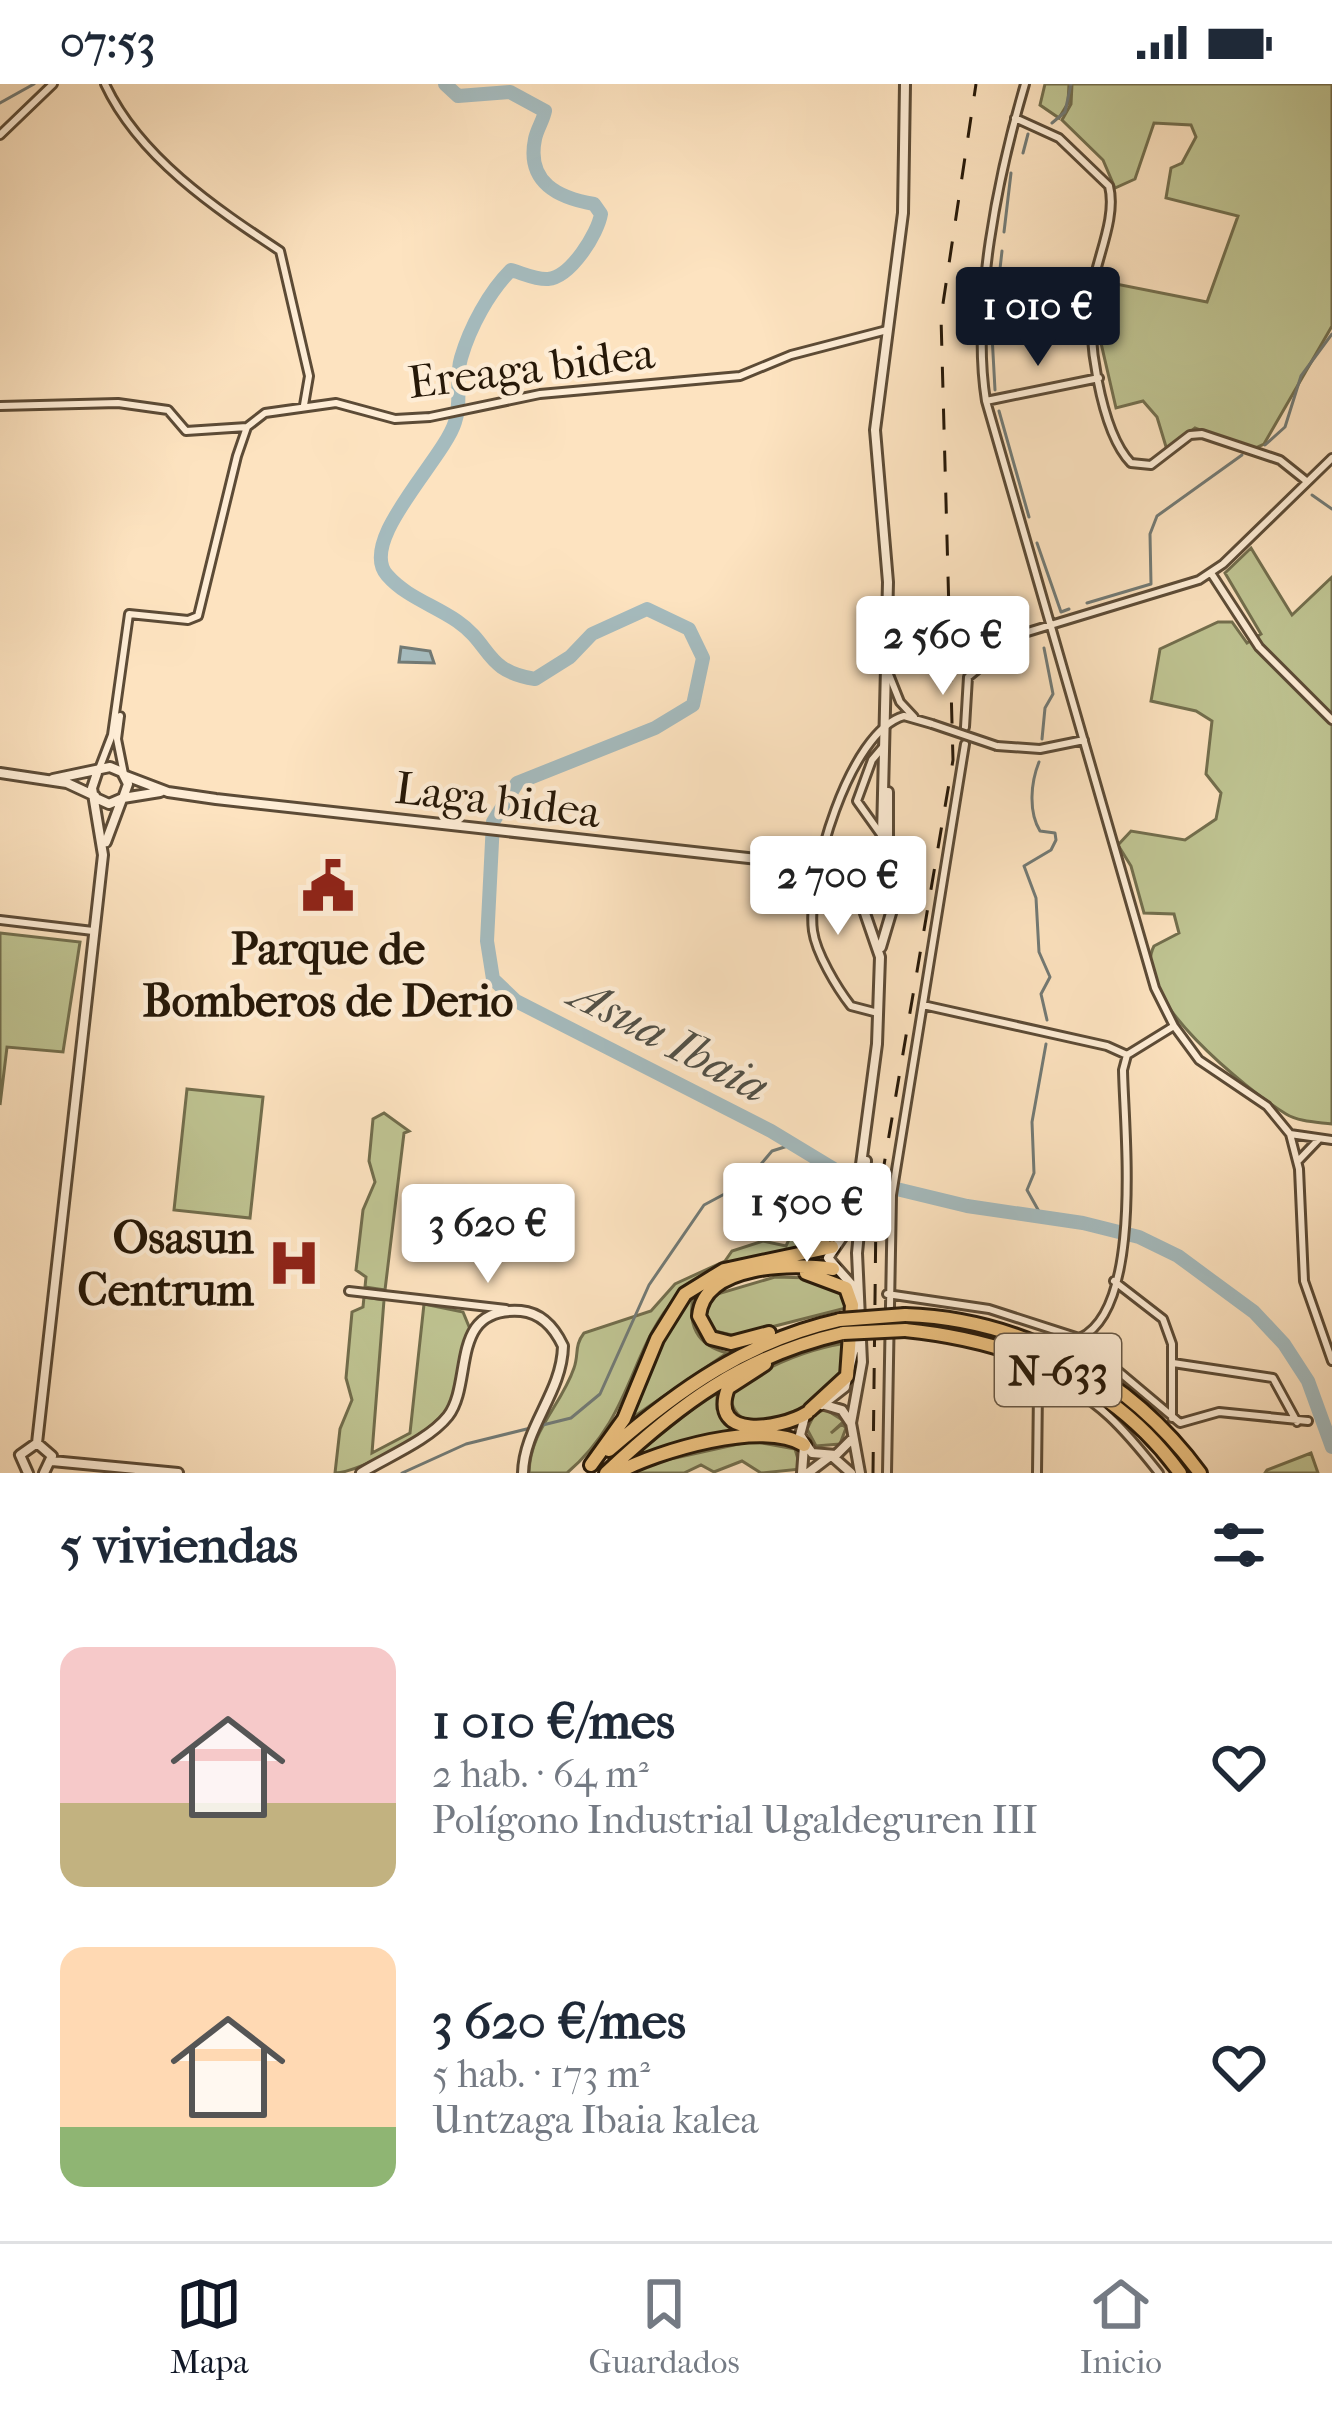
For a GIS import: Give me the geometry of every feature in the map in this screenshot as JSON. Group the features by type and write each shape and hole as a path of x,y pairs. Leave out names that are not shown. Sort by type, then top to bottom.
{"highway":[{"path":"799,1256 835,1232 860,1187"},
{"path":"587,1469 624,1419 667,1319 685,1294 724,1270 833,1246"},
{"path":"782,1268 829,1278 846,1288 852,1305 847,1376 813,1410 782,1426 744,1427 727,1414 724,1394 732,1383 759,1366 842,1331"},
{"path":"794,1331 724,1342 705,1332 699,1316 703,1298 714,1286 782,1268 837,1271"},
{"name":"N-633","path":"606,1473 654,1426 727,1374 784,1348 905,1315 996,1328 1059,1352 1143,1409 1200,1473"},
{"name":"N-633","path":"587,1469 694,1380 794,1331 905,1330 986,1341 1036,1358 1112,1404 1180,1473"},
{"path":"617,1473 658,1455 745,1436 784,1436 804,1445"}],"street":[{"path":"0,135 53,84"},
{"path":"105,84 145,143 218,208 280,251 309,376 304,405"},
{"path":"880,956 859,898 860,879 871,871 882,836 888,638 874,448 904,197 905,84"},
{"path":"1025,84 993,219 981,352 986,401 1155,988 1174,1027 1199,1060 1267,1106 1290,1134 1298,1161 1304,1281 1332,1361"},
{"path":"1014,118 1059,138 1109,186 1111,201 1092,293 1099,378 1131,464 1151,465 1184,439 1202,434 1280,460 1305,480"},
{"name":"Ereaga bidea","path":"0,406 118,403 168,410 185,431 247,427 265,413 336,403 402,420 540,394 740,376 791,355 888,330"},
{"path":"986,401 1099,378"},
{"path":"103,855 92,785 108,751 129,614 198,616 210,550 247,427"},
{"path":"965,727 964,685 998,649 1051,624 1185,586 1211,572 1332,458"},
{"path":"1211,572 1258,647 1332,720"},
{"path":"888,638 944,664"},
{"path":"887,666 900,702 916,720"},
{"path":"28,1473 20,1455 37,1443 103,855 123,799 118,700"},
{"path":"878,1012 851,1006 814,937 821,870 840,789 904,716 997,746 1040,749 1084,740"},
{"path":"882,836 857,801 884,737"},
{"path":"805,1473 800,1431 813,1410 845,1387 855,1352 856,1300 828,1258 851,1224 860,1187 880,956 894,902 884,737"},
{"path":"886,1473 886,1294 892,1195 965,744"},
{"path":"0,772 53,779 113,768 125,776"},
{"name":"Laga bidea","path":"125,776 168,792 821,870 871,871"},
{"path":"53,779 109,804 123,799"},
{"name":"Laga bidea","path":"123,799 168,792"},
{"path":"821,870 844,881 877,910 894,902"},
{"path":"871,871 895,879"},
{"path":"0,920 93,932"},
{"path":"923,1005 1107,1046 1127,1055"},
{"path":"1079,1338 1096,1325 1114,1281 1125,1226 1128,1168 1123,1070 1127,1055 1174,1027"},
{"path":"1290,1134 1332,1140"},
{"path":"1298,1161 1319,1139"},
{"path":"856,1473 851,1424 862,1362 857,1257 860,1187"},
{"path":"833,1246 850,1244 857,1257"},
{"path":"837,1271 857,1257"},
{"path":"1114,1281 1163,1319 1173,1363 1172,1418"},
{"path":"349,1291 521,1311 542,1318 563,1346 561,1370 529,1439 523,1473"},
{"path":"886,1294 989,1309 1079,1338 1180,1423 1230,1412 1307,1420"},
{"path":"450,1302 471,1311 482,1324"},
{"path":"361,1473 450,1413 463,1351 482,1324 521,1311"},
{"path":"1173,1363 1273,1378 1298,1422"},
{"path":"1037,1473 1038,1390 1053,1382 1114,1422 1160,1473"},
{"path":"813,1410 842,1410 851,1424"},
{"path":"805,1473 851,1440"},
{"path":"37,1443 46,1447 52,1461"},
{"path":"804,1445 856,1473"},
{"path":"44,1473 52,1461"},
{"path":"52,1461 178,1473"}],"green space":[{"path":"1045,84 1069,84 1068,103 1059,118 1040,105"},
{"path":"1072,84 1332,84 1332,326 1264,444 1251,450 1195,428 1167,450 1157,417 1143,401 1116,408 1098,330 1101,281 1207,302 1238,216 1166,198 1171,168 1182,163 1196,137 1191,125 1154,123 1135,179 1115,188 1103,160 1062,120 1071,104"},
{"path":"1251,548 1292,615 1332,577 1332,1124 1286,1114 1221,1064 1175,1015 1158,990 1151,967 1154,946 1179,933 1174,914 1144,913 1131,866 1118,845 1131,831 1185,840 1216,819 1221,793 1206,774 1212,721 1196,711 1151,701 1160,649 1218,622 1232,622 1247,643 1261,634 1225,573"},
{"path":"0,933 80,942 63,1052 7,1047 0,1105"},
{"path":"187,1089 263,1097 250,1218 174,1210"},
{"path":"384,1113 409,1131 404,1133 385,1290 365,1287 366,1277 356,1270 363,1210 375,1182 369,1161 373,1119"},
{"path":"757,1185 779,1187 809,1209 805,1239 830,1239 798,1254 735,1265 695,1281 662,1316 619,1405 589,1451 567,1473 529,1473 540,1431 568,1382 584,1333 651,1311 675,1284 725,1261 732,1251 763,1241 786,1246 799,1218 755,1197 741,1224 758,1232 740,1236 731,1226 739,1199"},
{"path":"775,1277 812,1278 844,1294 846,1308 736,1336 711,1330 705,1315 714,1295"},
{"path":"693,1296 696,1332 708,1345 727,1353 629,1420 659,1341"},
{"path":"364,1297 384,1300 372,1453 410,1433 424,1304 463,1312 470,1329 446,1412 400,1447 335,1473 340,1429 352,1400 346,1378 352,1312 363,1307"},
{"path":"846,1343 843,1372 803,1408 764,1422 748,1420 736,1411 730,1392 744,1383 800,1355"},
{"path":"717,1390 717,1409 739,1431 632,1457"},
{"path":"825,1409 844,1421 831,1433 842,1424 846,1428 840,1444 816,1446 807,1429 814,1415"},
{"path":"752,1441 795,1449 801,1469 761,1473 742,1461 714,1472 701,1465 684,1473 632,1473 657,1462"},
{"path":"1311,1453 1318,1473 1265,1473 1267,1470"}],"shaded area":[{"path":"401,647 430,651 434,663 399,662"}],"waterway":[{"path":"0,103 34,84"},
{"name":"Asua Ibaia","path":"445,84 458,96 510,92 545,111 534,154 540,177 558,192 594,204 601,214 589,242 566,271 544,279 511,270 481,311 461,358 455,422 383,542 381,560 387,575 457,621 497,663 518,675 535,679 570,657 592,634 647,609 689,629 703,658 693,705 655,728 517,783 493,822 487,941 493,979 516,1001 771,1131 847,1177 967,1206 1083,1223 1139,1237 1178,1256 1254,1312 1284,1344 1308,1381 1332,1447"},
{"path":"1052,123 1065,112 1071,84"},
{"path":"1023,153 1028,134"},
{"path":"1004,232 1011,173"},
{"path":"995,313 1002,251"},
{"path":"1265,445 1285,427 1301,376 1332,334"},
{"path":"992,335 995,390"},
{"path":"999,411 1029,517"},
{"path":"1087,603 1151,584 1150,534 1157,516 1242,455"},
{"path":"1312,495 1332,509"},
{"path":"1037,543 1061,612 1069,609"},
{"path":"1042,739 1045,708 1053,694 1044,648"},
{"path":"1039,762 1032,806 1040,831 1055,833 1056,840 1051,850 1024,866 1036,898 1039,952 1050,977 1041,994 1047,1020"},
{"path":"1041,1215 1027,1190 1034,1173 1032,1122 1046,1044"},
{"path":"402,1473 466,1444 571,1418 600,1394 649,1285 704,1205 745,1183 772,1151 794,1144"}],"railway":[{"path":"873,1473 876,1212 953,760 941,317 976,84"}],"place":[{"name":"Parque de Bomberos de Derio","path":"328,886"},
{"name":"Osasun Centrum","path":"294,1263"}]}
